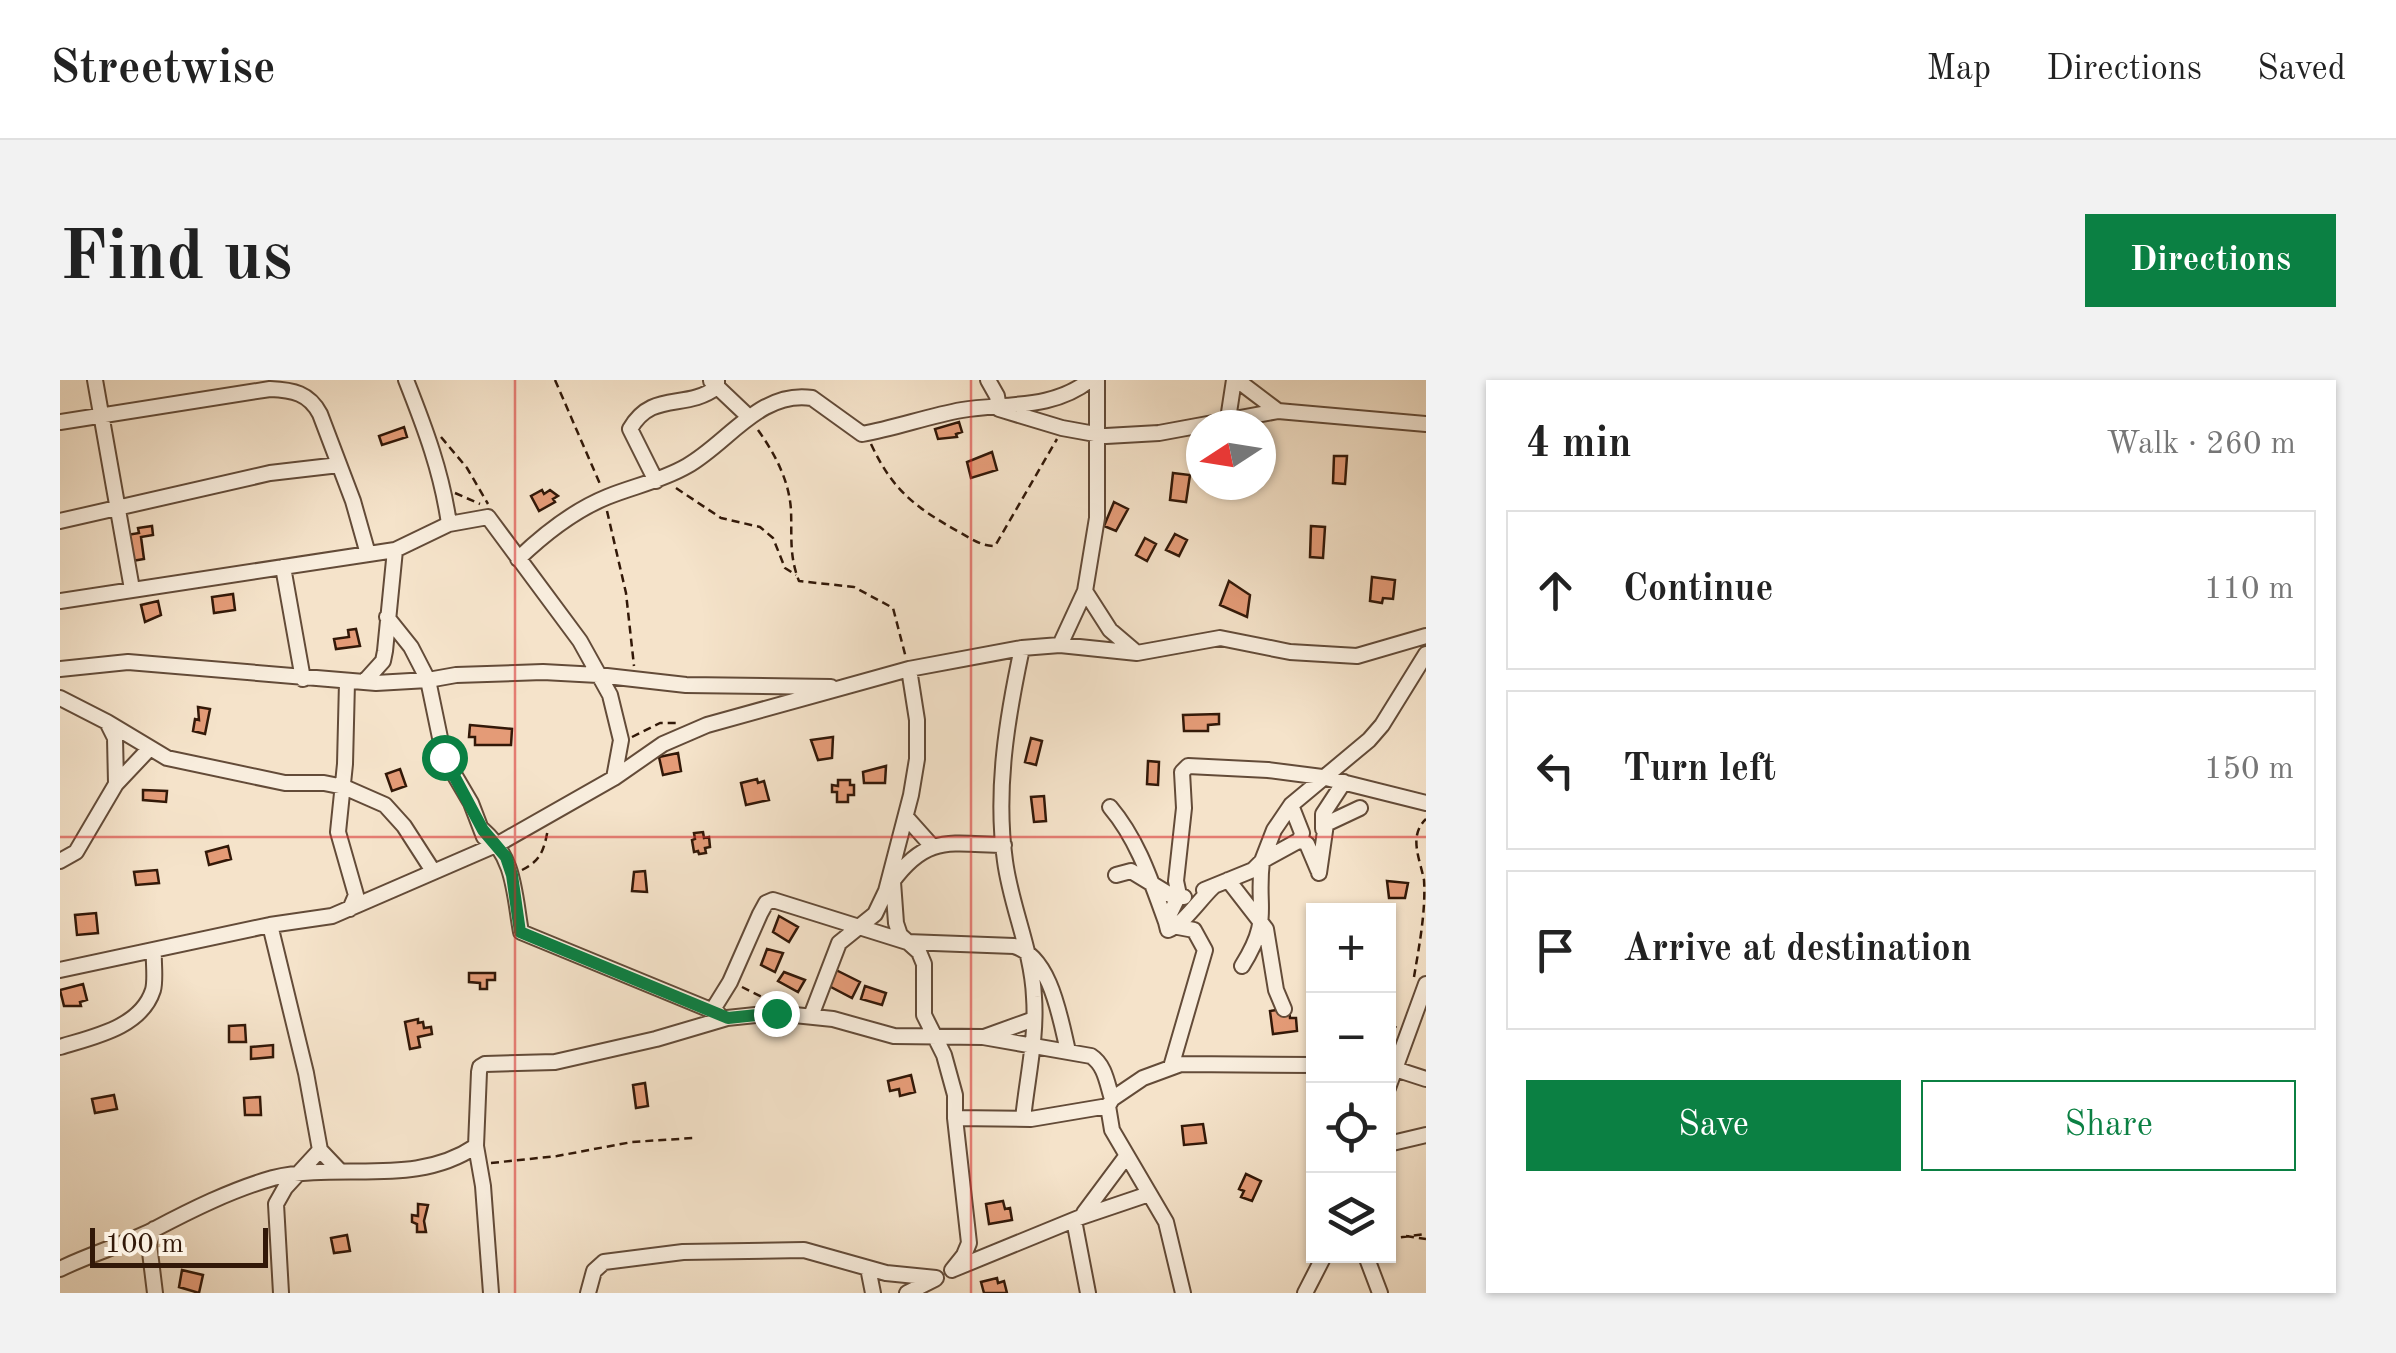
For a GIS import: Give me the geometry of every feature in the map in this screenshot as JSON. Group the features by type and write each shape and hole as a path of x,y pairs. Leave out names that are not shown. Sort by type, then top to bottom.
{"street":[{"path":"95,380 132,589"},
{"path":"406,380 444,488 449,524"},
{"path":"988,380 998,396 999,409"},
{"path":"518,558 548,533 605,498 656,481 705,454 749,417 778,400 804,396 823,402 857,432 867,433 962,410 999,409 1064,395 1093,380 1099,499 1085,591 1060,645"},
{"path":"1230,410 1235,380 1278,411 1426,424"},
{"path":"656,481 630,429 639,414 672,400 689,402 706,396 715,382 749,417"},
{"path":"60,422 256,391 286,390 304,395 313,401 340,464 368,554"},
{"path":"999,409 1097,434 1158,433 1186,427"},
{"path":"60,521 270,473 340,464"},
{"path":"60,601 394,550 449,524 488,517 580,641 610,695 621,752 614,778"},
{"path":"364,682 383,660 394,550"},
{"path":"283,567 303,679"},
{"path":"1085,591 1110,630 1137,653"},
{"path":"388,617 411,647 428,680 446,764 483,830 498,844 512,875 520,932 728,1018"},
{"path":"60,970 316,920 350,909 498,844 614,778 663,744 706,725 909,669 1022,648 1060,645 1137,653 1220,638 1290,652 1357,656 1426,636"},
{"path":"1022,648 1000,782 1004,845 1016,914 1028,950 1034,1019 1023,1120"},
{"path":"1242,966 1262,926 1262,861 1274,830 1291,805 1370,740 1426,654"},
{"path":"60,668 128,662 347,682 543,672 702,686 845,687"},
{"path":"909,669 918,741 906,817 889,886 896,924 924,964 924,1014 952,1079 969,1243 952,1270"},
{"path":"347,682 344,787 338,832 356,895 350,909"},
{"path":"60,698 167,758 284,783 344,787 393,812 433,870"},
{"path":"107,722 116,738 116,784"},
{"path":"60,862 76,852 116,784 150,748"},
{"path":"1172,924 1179,896 1176,880 1184,768 1232,767 1322,777 1426,803"},
{"path":"1300,840 1307,844 1319,873 1323,814 1344,782"},
{"path":"1116,874 1132,870 1172,896 1188,896 1212,887 1253,870 1300,840 1302,833 1291,805"},
{"path":"1110,806 1129,834 1172,924 1194,930 1205,950 1171,1066"},
{"path":"1323,829 1360,808"},
{"path":"906,817 930,845"},
{"path":"483,830 483,851"},
{"path":"811,1016 839,943 875,914 904,866 930,845 1004,845"},
{"path":"1228,880 1266,929 1276,990 1284,1009"},
{"path":"1172,924 1212,887"},
{"path":"712,1010 770,900 908,942 1014,946 1028,950 1040,965 1068,1051"},
{"path":"270,926 306,1073 320,1150 339,1170"},
{"path":"60,1048 120,1027 138,1012 153,991 154,950"},
{"path":"1396,1055 1420,983"},
{"path":"492,1293 476,1146 480,1067 555,1062 728,1018 793,1014 894,1036 983,1037 1068,1051 1099,1061 1110,1103 1112,1130 1166,1222 1183,1293"},
{"path":"983,1037 1034,1019"},
{"path":"955,1118 1023,1120 1110,1103 1143,1078 1171,1066 1196,1062 1306,1065"},
{"path":"1396,1068 1426,1079"},
{"path":"1396,1142 1426,1135"},
{"path":"60,1268 154,1229 186,1210 273,1178 339,1170 414,1170 450,1160 476,1146"},
{"path":"281,1293 276,1204 320,1150"},
{"path":"1088,1293 1078,1218 1125,1158"},
{"path":"907,1293 1078,1218 1149,1194"},
{"path":"154,1229 149,1244 154,1293"},
{"path":"588,1293 594,1271 604,1262 655,1254 804,1250 868,1268 936,1278"},
{"path":"1306,1293 1321,1263"},
{"path":"1369,1263 1380,1293"},
{"path":"868,1268 873,1293"}],"path":[{"path":"555,380 605,498 626,593 638,682"},
{"path":"749,417 776,458 787,486 792,562 799,581 854,588 893,608 909,669"},
{"path":"867,433 898,490 921,511 983,546 996,546 1062,428"},
{"path":"439,435 468,468 490,509 444,488"},
{"path":"656,481 674,486 721,518 760,527 773,538 785,568 797,576"},
{"path":"621,752 648,727 675,722 706,725"},
{"path":"512,875 543,854 551,813"},
{"path":"1420,983 1426,902 1416,846 1418,830 1426,819"},
{"path":"730,982 793,1014"},
{"path":"479,1165 632,1142 693,1138"},
{"path":"1396,1237 1426,1237"}],"building":[{"path":"959,422 962,432 957,437 938,439 935,429"},
{"path":"404,427 407,437 382,445 379,436"},
{"path":"992,452 997,470 971,478 967,462"},
{"path":"1334,456 1347,456 1345,484 1333,483"},
{"path":"1173,473 1186,475 1186,502 1170,500"},
{"path":"542,490 544,494 550,490 558,496 539,511 531,496"},
{"path":"1114,502 1128,509 1116,531 1104,526"},
{"path":"152,526 153,535 141,537 144,559 132,561 127,535"},
{"path":"1311,526 1325,527 1323,558 1310,557"},
{"path":"1175,534 1187,540 1179,556 1166,550"},
{"path":"1145,538 1156,544 1147,561 1136,555"},
{"path":"1372,577 1395,580 1393,599 1383,598 1382,603 1370,601"},
{"path":"1229,581 1250,595 1247,617 1220,605"},
{"path":"233,594 235,610 214,613 212,597"},
{"path":"158,601 161,615 145,622 141,605"},
{"path":"356,629 360,646 336,649 334,639 349,637 348,630"},
{"path":"198,707 210,709 205,734 193,731 195,719 199,720"},
{"path":"1219,714 1219,724 1208,725 1208,731 1184,731 1183,715"},
{"path":"470,725 512,729 511,745 475,745 475,737 469,737"},
{"path":"833,737 832,758 818,760 811,740"},
{"path":"1031,738 1042,741 1036,765 1025,762"},
{"path":"678,753 681,771 663,775 659,757"},
{"path":"1148,761 1159,762 1158,785 1147,784"},
{"path":"886,766 885,783 864,783 863,772"},
{"path":"400,769 406,786 392,791 386,774"},
{"path":"757,779 758,783 764,781 769,800 746,805 741,783"},
{"path":"838,780 850,780 850,785 854,785 854,795 848,795 848,802 837,802 837,792 832,792 832,785 838,786"},
{"path":"143,790 167,791 166,802 143,800"},
{"path":"1044,796 1046,821 1034,822 1031,797"},
{"path":"703,832 704,838 709,837 710,847 699,854 694,852 692,840 694,833"},
{"path":"228,846 231,859 209,865 206,852"},
{"path":"157,870 159,883 136,885 134,872"},
{"path":"645,871 647,892 632,891 634,872"},
{"path":"1387,881 1408,883 1405,898 1389,898"},
{"path":"96,913 98,933 77,935 75,915"},
{"path":"779,916 798,927 789,942 773,932"},
{"path":"767,949 783,953 775,972 761,965"},
{"path":"836,970 860,982 852,998 829,986"},
{"path":"784,972 805,980 798,992 778,981"},
{"path":"469,973 495,973 495,980 487,980 487,989 480,989 480,983 469,982"},
{"path":"83,984 87,1000 80,1002 81,1006 64,1006 60,990"},
{"path":"865,986 886,993 882,1005 861,999"},
{"path":"1289,1008 1290,1018 1296,1018 1297,1031 1273,1034 1270,1011"},
{"path":"418,1019 424,1028 431,1027 432,1034 418,1037 420,1047 410,1049 405,1022"},
{"path":"245,1025 246,1042 229,1042 229,1026"},
{"path":"273,1045 273,1057 251,1059 251,1047"},
{"path":"911,1075 915,1092 900,1096 899,1089 890,1091 888,1081"},
{"path":"645,1083 648,1106 636,1108 633,1085"},
{"path":"114,1095 117,1109 95,1113 92,1099"},
{"path":"260,1097 261,1115 245,1115 244,1098"},
{"path":"1203,1124 1206,1143 1184,1145 1182,1126"},
{"path":"1246,1174 1261,1181 1252,1201 1241,1197 1244,1191 1239,1189"},
{"path":"1003,1201 1005,1209 1010,1208 1012,1220 989,1224 986,1204"},
{"path":"418,1204 428,1205 426,1232 417,1232 417,1224 412,1222 412,1215 418,1216"},
{"path":"347,1235 350,1251 334,1253 331,1238"},
{"path":"182,1270 203,1275 199,1293 179,1287"},
{"path":"997,1278 998,1283 1004,1281 1007,1293 984,1293 981,1282"}],"route":[{"path":"444,757 483,830 506,857 520,932 728,1018 776,1013"}]}
